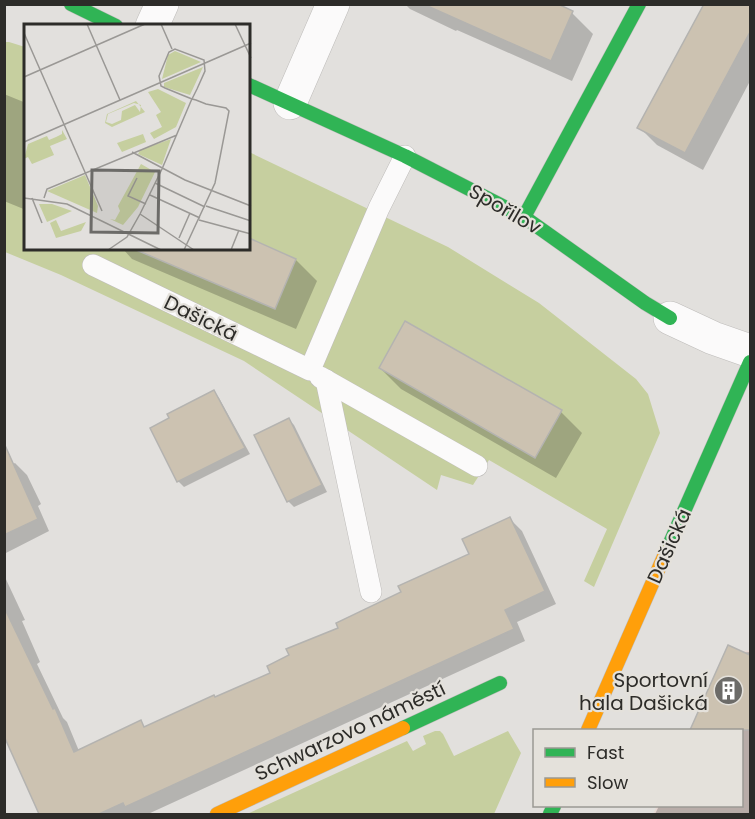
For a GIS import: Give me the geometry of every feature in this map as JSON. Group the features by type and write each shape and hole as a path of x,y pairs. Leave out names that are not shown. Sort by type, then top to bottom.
{"street":[{"path":"71,4 112,24"},
{"path":"153,24 162,4"},
{"path":"290,103 333,4"},
{"path":"524,217 639,4"},
{"name":"Spořilov","path":"250,85 405,156 524,217 645,303 670,318 713,338 750,351"},
{"name":"Dašická","path":"588,729 750,362"},
{"name":"Schwarzovo náměstí","path":"217,814 500,683"}],"lane":[{"path":"371,592 318,375 380,208 405,156"},
{"name":"Dašická","path":"93,265 318,375 477,466"}],"shaded area":[{"name":"Sportovní hala Dašická","path":"728,645 743,651 750,650 750,814 653,814 656,807 743,807 743,729 690,729"}],"green space":[{"path":"4,42 9,42 24,47 24,250 250,250 250,152 448,247 539,303 636,379 648,394 660,433 594,587 584,581 607,529 489,460 473,485 441,475 437,490 244,361 61,275 5,252"},
{"path":"435,731 443,734 454,756 508,731 521,753 494,814 247,814 407,741 413,751 426,744 423,736"}],"building":[{"path":"423,4 558,4 573,11 551,61"},
{"path":"704,4 750,4 750,32 685,153 637,128"},
{"path":"250,238 296,259 275,309 136,250 250,250"},
{"path":"405,321 562,410 535,458 379,368"},
{"path":"214,390 245,448 177,482 150,428 169,418 167,414"},
{"path":"289,418 322,485 287,502 254,435"},
{"path":"4,443 38,519 4,535"},
{"path":"510,517 545,591 505,610 514,629 125,807 123,803 99,814 39,814 4,736 4,607 53,709 55,708 74,752 141,720 144,727 214,695 215,697 270,673 267,666 289,655 286,649 338,628 336,623 401,592 398,586 469,554 462,539"},
{"name":"Sportovní hala Dašická","path":"728,645 750,655 750,730 690,729"}],"traffic: fast":[{"path":"71,4 112,24"},
{"path":"524,217 639,4"},
{"path":"250,85 405,156 524,217 645,303 670,318"},
{"path":"666,552 750,362"},
{"path":"403,728 500,683"},
{"path":"550,814 554,807"}],"traffic: slow":[{"path":"588,729 666,552"},
{"path":"217,814 403,728"}],"place":[{"name":"Sportovní hala Dašická","path":"729,691"}]}
